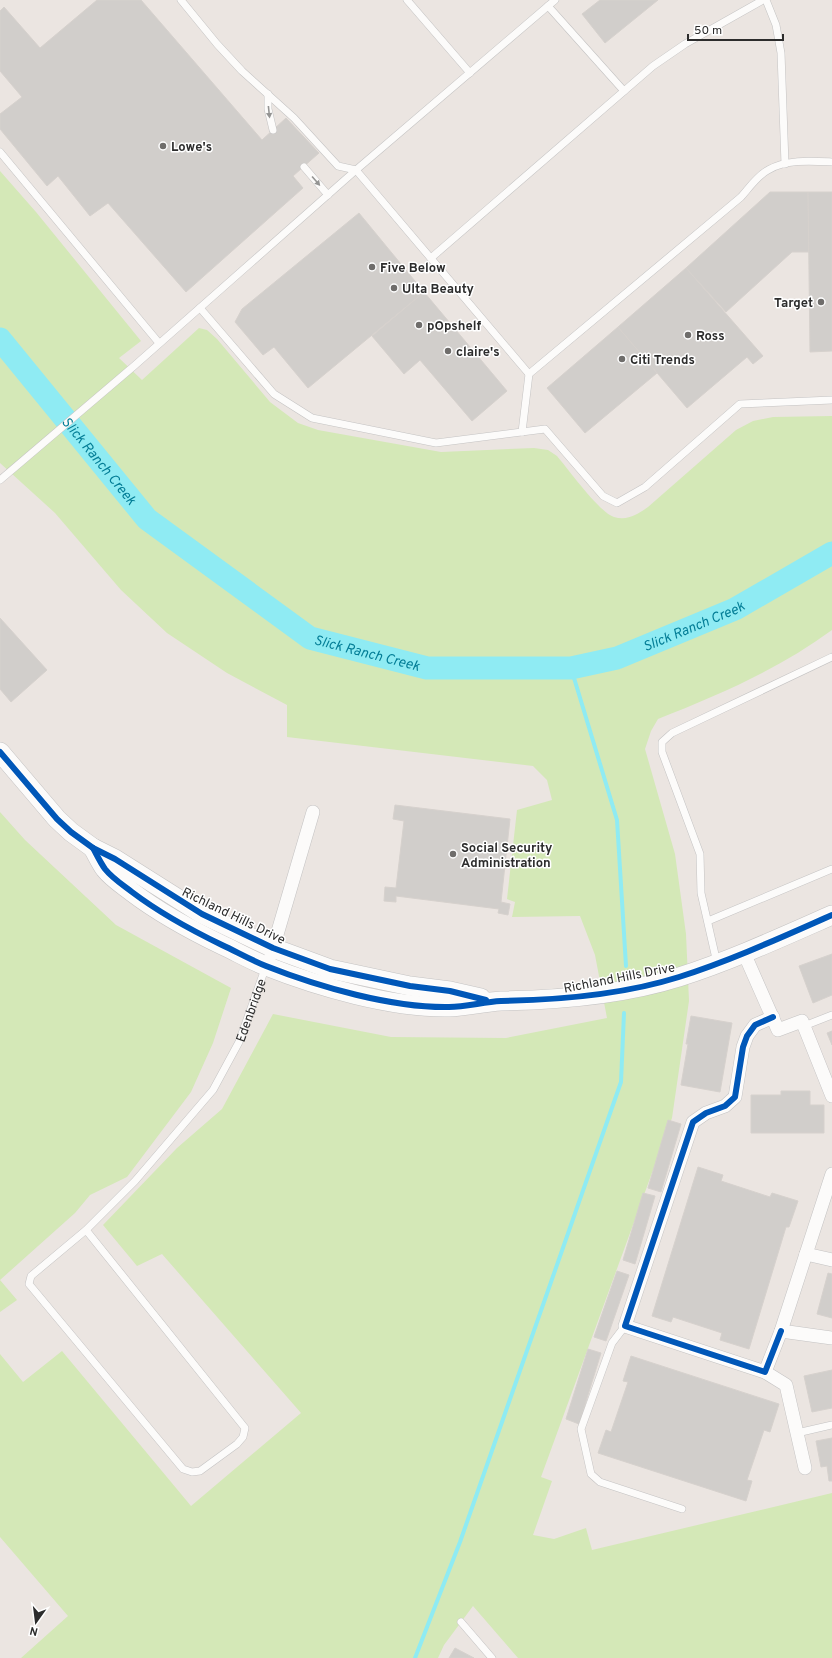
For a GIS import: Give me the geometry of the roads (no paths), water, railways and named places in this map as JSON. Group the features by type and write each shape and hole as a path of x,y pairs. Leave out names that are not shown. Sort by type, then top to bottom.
{"street":[{"name":"Richland Hills Drive","path":"0,752 57,819 71,832 93,848 115,859 202,914 274,948 330,969 410,986 450,991 494,1001"},
{"name":"Edenbridge","path":"266,966 274,948 313,812"},
{"name":"Richland Hills Drive","path":"93,848 106,870 122,884 144,901 193,932 266,966 335,989 408,1004 450,1007 494,1001 547,1000 592,996 678,978 744,953 832,915"},
{"path":"744,953 778,1030 802,1021 832,1096"},
{"path":"773,1017 755,1025 747,1036 743,1047 735,1097 725,1106 706,1113 693,1122 625,1326 765,1372 786,1385 805,1468"},
{"path":"765,1372 781,1331 832,1174"},
{"path":"806,1254 832,1260"},
{"path":"781,1331 832,1338"}],"lane":[{"path":"181,0 237,65 294,118 338,166 356,170 529,374"},
{"path":"407,0 470,73"},
{"path":"0,480 134,366 356,170 555,0"},
{"path":"431,258 653,66 685,44 763,0"},
{"path":"766,0 776,25 780,53 785,164"},
{"path":"548,6 624,91"},
{"path":"268,94 268,109 273,130"},
{"path":"0,152 160,343"},
{"path":"522,432 529,374 741,197 768,170 785,164 832,162"},
{"path":"304,167 328,195"},
{"path":"200,308 274,394 312,418 436,443 545,429 603,496 617,503 645,486 740,404 832,400"},
{"path":"717,964 702,892 700,854 662,752 662,742 672,733 832,657"},
{"path":"708,921 832,869"},
{"name":"Edenbridge","path":"86,1230 244,1428 243,1437 237,1444 200,1471 192,1472 184,1469 29,1284 31,1276 86,1230 135,1181 213,1090 239,1042 266,966"},
{"path":"804,1026 832,1015"},
{"path":"625,1326 612,1343 581,1429 590,1474 600,1482 682,1509"},
{"path":"797,1433 832,1425"},
{"path":"461,1622 492,1658"}],"waterway":[{"name":"Slick Ranch Creek","path":"0,339 147,519 310,638 427,668 571,668 617,658 735,609 832,553"},
{"path":"571,668 617,820 626,966"},
{"path":"415,1658 460,1542 621,1082 624,1013"}],"place":[{"name":"Lowe's","path":"163,146"},
{"name":"Five Below","path":"372,267"},
{"name":"Ulta Beauty","path":"394,288"},
{"name":"Target","path":"821,302"},
{"name":"pOpshelf","path":"419,325"},
{"name":"Ross","path":"688,335"},
{"name":"claire's","path":"448,351"},
{"name":"Citi Trends","path":"622,359"},
{"name":"Social Security Administration","path":"453,854"}]}
